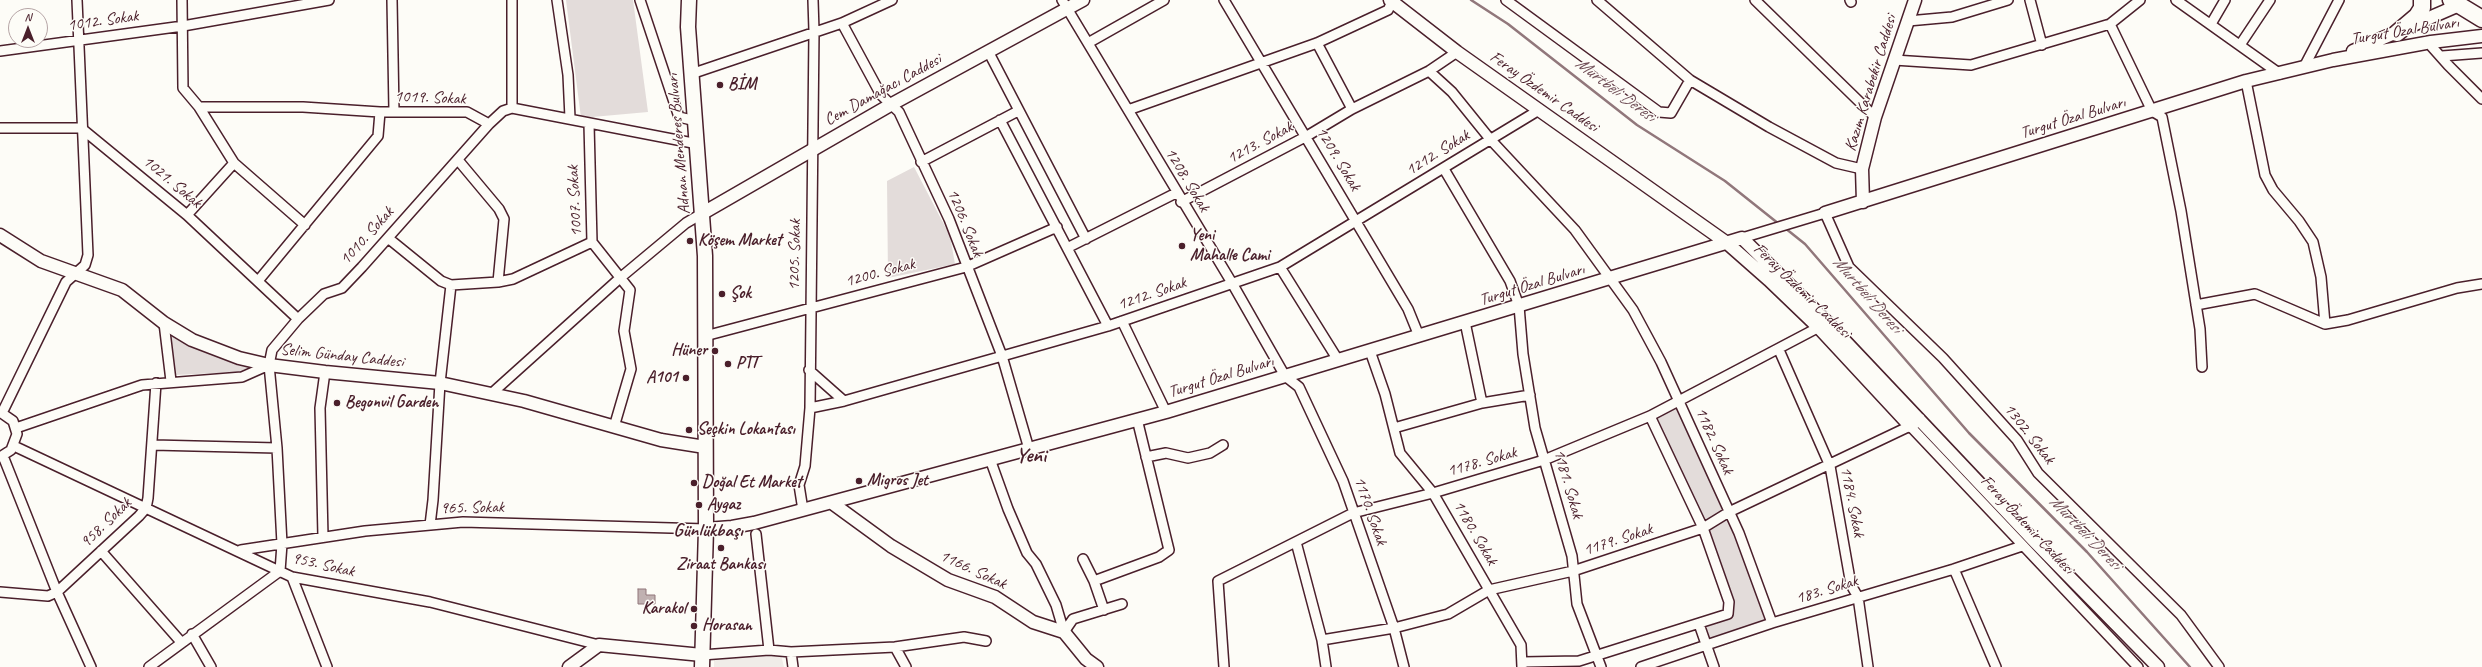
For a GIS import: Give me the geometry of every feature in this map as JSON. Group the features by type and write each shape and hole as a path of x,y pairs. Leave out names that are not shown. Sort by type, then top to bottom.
{"highway":[{"path":"2397,33 2417,16 2422,8 2422,0"},
{"path":"2459,2 2482,19"}],"main road":[{"name":"Adnan Menderes Bulvarı","path":"684,0 688,27 703,213 706,528 702,661"},
{"name":"Adnan Menderes Bulvarı","path":"688,0 688,27"}],"street":[{"path":"77,0 81,40 81,128 88,255 85,265 66,282 1,413 8,416 16,428 14,446 1,456 57,592 91,667"},
{"path":"182,0 183,88 199,107 234,163 305,225"},
{"name":"1012. Sokak","path":"0,51 183,26 329,0"},
{"path":"392,0 394,111"},
{"path":"512,0 512,108"},
{"path":"557,0 568,75 570,118"},
{"path":"640,0 679,117 696,121"},
{"name":"1205. Sokak","path":"802,510 799,485 805,466 810,408 809,370 813,150 813,0"},
{"path":"692,74 814,31 842,23 892,0"},
{"name":"Cem Damağacı Caddesi","path":"703,213 892,104 988,51 1065,4 1083,0"},
{"path":"1088,44 1164,0"},
{"name":"1209. Sokak","path":"1224,0 1408,309 1419,336"},
{"path":"1506,0 1659,112 1671,113 1690,80"},
{"path":"1597,0 1690,80 1769,127 1836,163 1862,169"},
{"path":"1755,0 1875,117"},
{"name":"Kazım Karabekir Caddesi","path":"1863,202 1862,169 1875,117 1916,0"},
{"path":"1908,21 1952,17 2008,0"},
{"path":"2030,0 2042,45"},
{"path":"1894,60 1971,65 2110,24 2140,0"},
{"path":"2176,0 2280,74"},
{"path":"2211,24 2225,0"},
{"path":"2240,45 2270,0"},
{"path":"2304,67 2339,0"},
{"path":"1128,110 1317,43 1388,10 1391,1"},
{"name":"Feray Özdemir Caddesi","path":"1391,1 1457,52 1727,243 1823,325"},
{"name":"Turgut Özal Bulvarı","path":"2333,60 2397,33 2459,2"},
{"name":"1208. Sokak","path":"1065,4 1181,202 1232,283 1285,376"},
{"name":"1206. Sokak","path":"842,23 881,95 899,112 921,162 949,219 966,267 1002,356 1029,449"},
{"path":"2110,24 2152,111 2162,117 2181,211 2200,329 2202,367"},
{"name":"Turgut Özal Bulvarı","path":"1825,214 2246,81 2333,60 2431,42 2482,36"},
{"path":"2431,42 2432,47 2482,99"},
{"path":"1317,43 1352,109"},
{"path":"988,51 1086,239"},
{"name":"1213. Sokak","path":"1181,202 1306,136 1352,109 1429,71 1457,52"},
{"path":"2442,56 2482,53"},
{"name":"1182. Sokak","path":"1429,71 1452,92 1490,139 1575,230 1612,278 1633,310 1661,362 1739,533 1772,623"},
{"path":"2246,81 2265,175 2273,190 2299,221 2313,242 2321,277 2326,324"},
{"name":"1019. Sokak","path":"199,107 303,107 380,112 467,112 489,124"},
{"path":"489,124 503,111 512,108 570,118 589,124 698,144"},
{"name":"1212. Sokak","path":"810,408 844,401 1122,322 1280,267 1444,169 1490,139 1539,110"},
{"path":"921,162 1018,111"},
{"path":"258,281 378,136 380,112"},
{"path":"1000,120 1069,247 1108,326"},
{"name":"1010. Sokak","path":"269,365 272,350 298,319 324,294 342,288 489,124"},
{"name":"1007. Sokak","path":"589,124 592,242 630,290 624,331 631,369 614,427"},
{"path":"0,128 81,128"},
{"name":"1021. Sokak","path":"81,128 187,215 298,319"},
{"path":"458,160 499,209 504,219 498,282"},
{"path":"187,215 234,163"},
{"name":"1181. Sokak","path":"1444,169 1510,281 1519,306 1535,428 1572,556 1577,604 1601,667"},
{"path":"1069,247 1176,193"},
{"path":"491,394 620,278 686,223 703,213"},
{"path":"1825,214 1742,238 1915,422 2158,667"},
{"name":"1302. Sokak","path":"1825,214 1849,267 1943,358 2017,440 2038,472 2181,615 2219,667"},
{"name":"1200. Sokak","path":"705,336 966,267 1057,227"},
{"name":"Selim Günday Caddesi","path":"0,235 41,261 122,290 164,323 192,340 215,350 269,365 440,383 491,394 661,440 705,447"},
{"path":"388,238 441,281 451,285 498,282 512,279 592,242"},
{"name":"Turgut Özal Bulvarı","path":"706,528 732,527 832,503 1166,412 1742,238"},
{"path":"1280,267 1338,360"},
{"path":"2196,305 2255,294 2326,324 2348,320 2457,288 2482,284"},
{"path":"430,525 434,500 440,383 451,285"},
{"path":"1122,322 1166,412"},
{"path":"1465,322 1482,403"},
{"path":"164,323 172,381"},
{"name":"1178. Sokak","path":"1224,667 1218,581 1353,513 1433,493 1544,460 1650,416 1680,402 1779,350 1823,325"},
{"name":"1184. Sokak","path":"1779,350 1830,466 1851,585 1858,597 1868,667"},
{"name":"1180. Sokak","path":"1370,351 1394,428 1400,453 1433,493 1521,645 1522,664"},
{"path":"16,428 142,385 172,381 242,377 269,365 277,448 282,544 280,571 181,642 149,667"},
{"path":"809,370 844,401"},
{"path":"323,537 320,415 325,372"},
{"name":"1170. Sokak","path":"1285,376 1299,387 1343,482 1394,628 1404,667"},
{"name":"958. Sokak","path":"57,592 146,508 156,383"},
{"path":"1394,428 1482,403 1530,395"},
{"path":"1522,664 1579,661 1728,614 1729,609 1703,528 1650,416"},
{"path":"1094,581 1159,557 1169,550 1137,419"},
{"name":"Feray Özdemir Caddesi","path":"1915,422 2022,546 2138,667"},
{"name":"1179. Sokak","path":"1322,640 1394,628 1448,614 1489,590 1574,571 1703,528 1729,512 1830,466 1915,422"},
{"path":"152,445 277,448"},
{"path":"1146,457 1166,453 1188,458 1210,453 1223,445"},
{"name":"953. Sokak","path":"14,446 146,508 241,550 292,577 430,602 599,646"},
{"path":"990,459 1008,509 1027,553 1036,564 1056,605 1064,632 1086,659 1097,667"},
{"name":"1166. Sokak","path":"832,503 891,546 948,580 995,597 1033,622 1064,632"},
{"name":"965. Sokak","path":"241,550 323,537 463,522 706,528"},
{"path":"756,534 769,650"},
{"path":"1296,542 1322,640 1326,667"},
{"name":"183. Sokak","path":"1641,667 1772,623 1954,569 2022,546"},
{"path":"100,551 181,642"},
{"path":"1084,559 1094,581 1104,610"},
{"path":"1954,569 1996,667"},
{"path":"292,577 326,667"},
{"path":"0,592 48,596 57,592"},
{"path":"1064,632 1073,619 1122,604"},
{"path":"1699,624 1714,667"},
{"path":"192,634 211,667"},
{"path":"573,666 599,646 702,661 769,650 791,652 895,646 964,637 986,641"},
{"path":"895,646 906,667"},
{"path":"791,652 793,667"}],"shaded area":[{"path":"566,0 633,0 648,112 581,118"},
{"path":"914,167 950,236 955,264 888,278 887,181"},
{"path":"169,334 191,346 251,367 237,372 175,375"},
{"path":"1680,402 1772,623 1706,646 1699,624 1728,614 1703,528 1650,416"},
{"path":"638,589 646,589 646,595 655,595 655,604 638,604"},
{"path":"781,655 784,667 714,667 714,657"}],"waterway":[{"name":"Murtbeli Deresi","path":"1471,0 1508,24 1637,125 1725,181 1779,224"},
{"name":"Murtbeli Deresi","path":"1785,228 1805,244 1969,433 2087,552 2190,667"}],"place":[{"name":"BİM","path":"720,85"},
{"name":"Köşem Market","path":"690,241"},
{"name":"Yeni Mahalle Cami","path":"1182,246"},
{"name":"Şok","path":"722,294"},
{"name":"Hüner","path":"715,351"},
{"name":"PTT","path":"728,364"},
{"name":"A101","path":"686,378"},
{"name":"Begonvil Garden","path":"337,403"},
{"name":"Seçkin Lokantası","path":"689,430"},
{"name":"Migros Jet","path":"859,481"},
{"name":"Doğal Et Market","path":"694,483"},
{"name":"Aygaz","path":"699,505"},
{"name":"Ziraat Bankası","path":"721,548"},
{"name":"Karakol","path":"694,609"},
{"name":"Horasan","path":"694,626"}],"district":[{"name":"Yeni","path":"1031,456"},
{"name":"Günlükbaşı","path":"708,531"}]}
